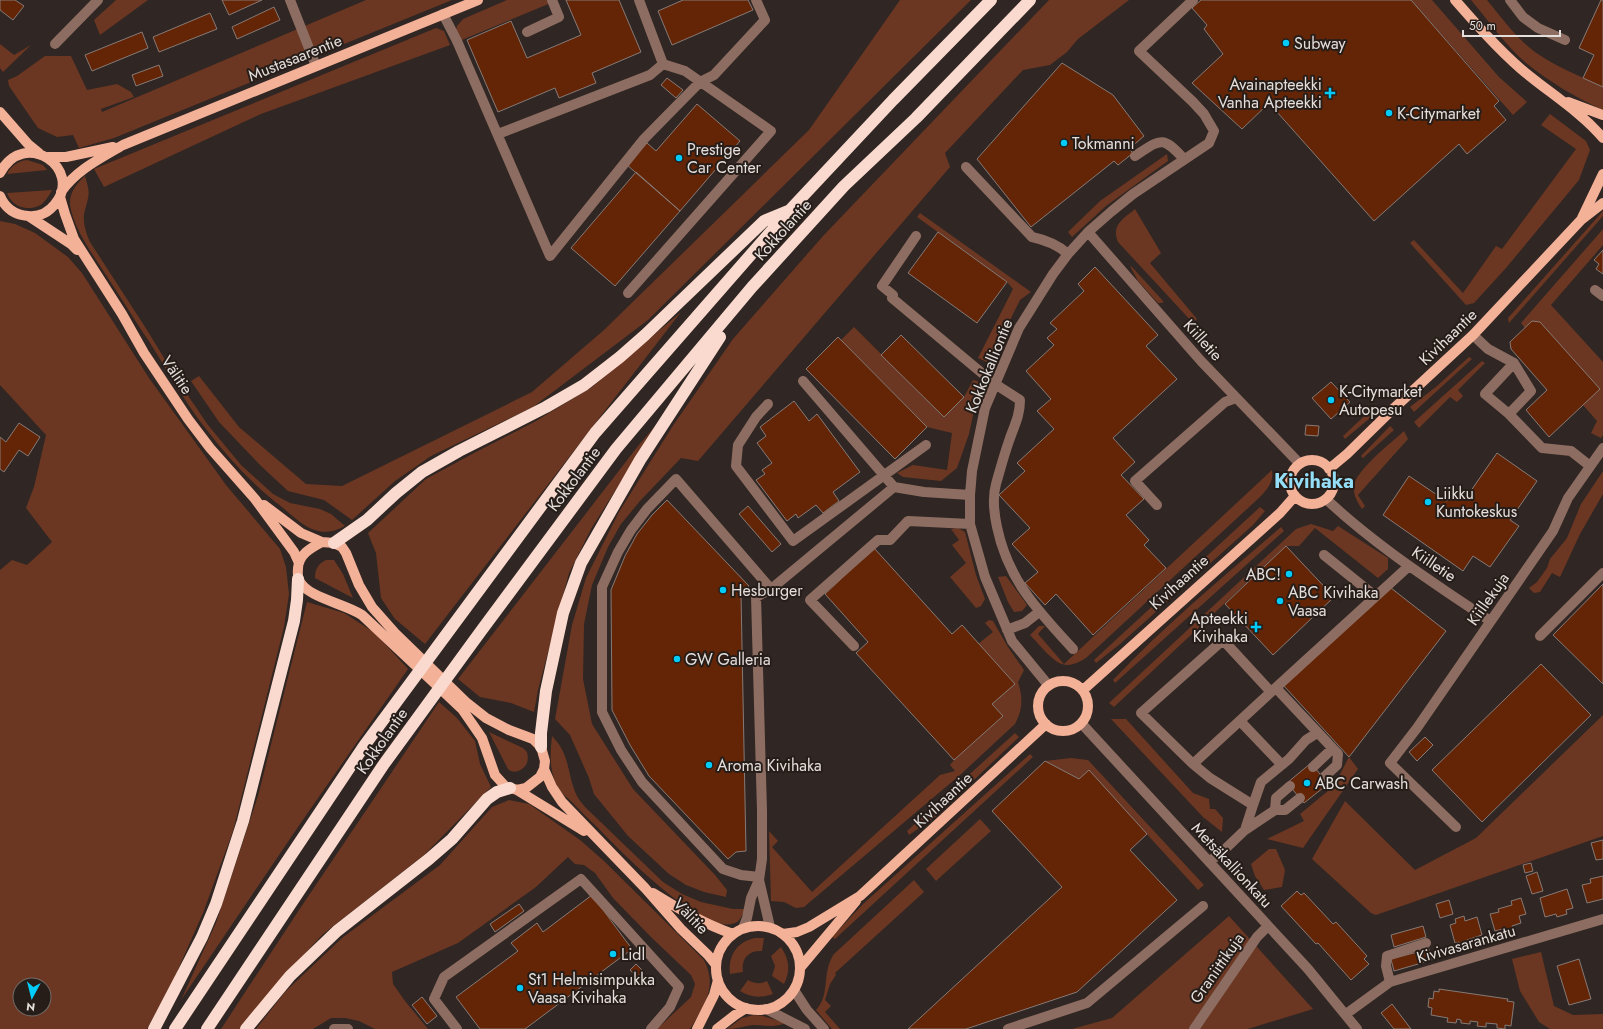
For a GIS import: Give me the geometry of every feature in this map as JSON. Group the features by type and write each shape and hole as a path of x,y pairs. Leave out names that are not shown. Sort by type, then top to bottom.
{"highway":[{"name":"Kokkolantie","path":"176,1029 364,746 595,433 789,211 893,100 991,0"},
{"name":"Kokkolantie","path":"207,1029 384,764 616,449 752,287 844,186 916,118 1030,0"},
{"path":"328,543 368,520 422,472 459,451 546,407 584,385 645,335 764,221 789,211"},
{"path":"541,747 541,733 546,691 563,613 581,563 640,460 752,287"},
{"path":"154,1029 202,937 216,904 238,836 294,621 298,579"},
{"path":"246,1029 290,976 337,931 429,859 452,839 497,792 514,789"}],"main road":[{"name":"Mustasaarentie","path":"30,216 42,214 48,211 57,202 71,180 87,166 123,145 478,0"},
{"path":"1455,0 1474,22 1520,68 1561,99 1594,128 1603,138"},
{"path":"1561,99 1603,115"},
{"path":"0,112 28,144 43,155"},
{"name":"Mustasaarentie","path":"0,173 9,160 23,153 66,157 123,145"},
{"name":"Välitie","path":"43,155 53,162 60,173 62,186 61,194 65,214 74,239 122,314 144,353 188,419 210,448 255,498 291,549 298,563"},
{"name":"Kivihaantie","path":"1581,220 1594,190 1603,174"},
{"path":"0,196 4,204 15,213"},
{"name":"Kivihaantie","path":"1329,469 1347,454 1473,335 1581,220 1603,203"},
{"path":"0,211 30,216"},
{"name":"Välitie","path":"30,216 71,244 86,258"},
{"path":"1306,461 1319,462 1329,469 1334,481 1331,494 1326,499 1314,504 1307,504 1295,496 1291,490 1291,475 1300,464 1306,461"},
{"name":"Kivihaantie","path":"1082,690 1275,517 1295,496"},
{"name":"Välitie","path":"255,498 301,533 328,543"},
{"path":"391,636 372,608 356,579 346,553 342,547 328,543 308,549 298,563 298,579 306,590 315,595 352,608 362,614 391,636 464,706 509,730 533,739 541,747"},
{"path":"1063,681 1077,685 1082,690 1088,703 1088,711 1082,724 1068,731 1060,731 1052,729 1046,724 1038,709 1042,692 1055,682 1063,681"},
{"name":"Välitie","path":"464,706 482,738 495,775 506,786 552,810 600,842"},
{"name":"Kivihaantie","path":"800,968 842,920 860,896 1046,724"},
{"name":"Välitie","path":"541,747 545,761 544,769 552,787 562,802 645,888 675,923 708,954 716,965"},
{"path":"514,789 532,784 540,777 544,769"},
{"name":"Välitie","path":"645,888 686,914 712,927 732,934"},
{"name":"Kivihaantie","path":"783,934 797,932 809,927 860,896"},
{"path":"756,926 770,927 783,934 792,943 798,955 800,968 799,979 794,990 782,1002 766,1009 746,1008 728,998 718,980 716,965 721,948 732,934 743,928 756,926"},
{"path":"697,1029 714,995 718,980"},
{"path":"717,1029 746,1008"}],"street":[{"path":"55,44 98,0"},
{"path":"290,0 316,66"},
{"path":"527,32 559,17 552,0"},
{"path":"638,0 663,64"},
{"path":"443,14 457,41 550,256 644,139 700,82 714,75 765,20 756,0"},
{"name":"Kokkokalliontie","path":"1049,686 1012,641 985,577 970,524 972,471 985,408 1019,328 1052,274 1068,254 1088,232 1133,194 1209,143 1214,131 1204,114 1139,51 1193,0"},
{"path":"1510,0 1523,17 1538,28 1565,40"},
{"path":"498,134 650,75 663,64"},
{"path":"628,293 771,132 685,71 663,64"},
{"path":"1135,156 1156,142 1164,142 1172,146 1184,159"},
{"path":"966,167 1032,237 1043,239 1058,245 1068,254"},
{"name":"Kiilletie","path":"1088,232 1201,361 1300,464"},
{"path":"916,236 882,286 893,295 892,298 995,384 1020,400 1020,412 995,486 994,512 999,540 1013,576 1039,612 1073,649"},
{"path":"1473,335 1488,349 1514,363 1531,391 1509,414"},
{"path":"1514,363 1485,394 1509,414 1542,448 1571,451 1590,466"},
{"path":"803,381 894,487 924,492 970,495"},
{"path":"1157,505 1135,481 1226,402 1236,398"},
{"path":"768,404 756,417 738,445 736,466 793,541 926,445"},
{"name":"Kiillekuja","path":"1456,827 1390,762 1417,728 1553,531 1568,498 1603,448"},
{"path":"759,878 741,875 723,869 642,782 621,750 602,712 602,587 618,552 631,530 647,509 676,479 771,589"},
{"path":"743,928 747,918 751,898 759,878 762,859 756,597 771,589 894,487"},
{"name":"Kiilletie","path":"1326,499 1348,520 1409,566 1490,621"},
{"path":"854,646 810,600 878,540 890,540 908,521 970,524"},
{"path":"1324,555 1375,596"},
{"path":"1193,764 1409,566"},
{"path":"1540,636 1603,573"},
{"path":"1007,630 1025,622 1039,612"},
{"path":"1253,805 1210,778 1193,764 1141,713 1223,640 1338,754 1337,765 1323,778"},
{"path":"1240,721 1282,765"},
{"name":"Metsäkallionkatu","path":"1082,724 1308,969 1357,1029"},
{"path":"1245,830 1260,782 1282,765 1306,740 1317,733"},
{"path":"1313,766 1332,749"},
{"path":"1275,810 1276,798 1290,786"},
{"path":"1209,862 1245,830 1275,810 1285,810 1300,798"},
{"path":"759,878 770,927"},
{"path":"456,1029 434,999 444,977 581,879 679,987 670,1007 651,1029"},
{"path":"1008,1029 1087,1003 1203,906"},
{"name":"Kivivasarankatu","path":"1346,1014 1390,982 1603,919"},
{"name":"Graniittikuja","path":"1194,1029 1257,937 1268,926"},
{"path":"1390,982 1386,966 1387,956 1426,944"},
{"path":"794,990 824,1029"},
{"path":"766,1009 805,1029"},
{"path":"334,1029 348,1029"}],"shaded area":[{"path":"116,0 148,0 100,35 94,20"},
{"path":"366,0 452,0 114,138 79,148 73,135 57,137 38,128 9,86 8,80 17,76 45,56 71,56 87,90 117,84 131,92 134,97 101,109 102,112"},
{"path":"507,0 558,0 452,44 457,26 463,19"},
{"path":"900,0 971,0 648,320 533,407 431,456 395,481 352,520 324,500 288,491 261,466 219,422 191,381 199,376 239,427 306,484 342,486 532,392 604,330 809,130"},
{"path":"1049,0 1129,0 1078,39 1067,52 1050,65 1023,70 945,153 950,167 698,461 681,458 640,501 621,524 608,547 592,585 584,624 583,679 592,724 633,789 715,875 727,890 726,897 704,892 686,885 669,874 628,836 594,794 589,778 570,735 555,719 572,625 586,578 619,512 672,427 733,339 823,236"},
{"path":"1411,0 1432,0 1499,77 1527,102 1513,115"},
{"path":"1471,0 1487,0 1515,34 1535,52 1560,67 1603,87 1603,110 1563,89 1526,63 1504,41"},
{"path":"436,28 444,31 450,45 261,114 104,187 94,169"},
{"path":"0,44 14,55 31,45 3,72 0,68"},
{"path":"1550,114 1586,141 1590,150 1579,180 1506,268 1474,303 1466,305 1410,243 1414,240 1463,293 1496,246 1502,249 1576,149 1541,125"},
{"path":"1167,154 1168,161 1106,206 1072,237 1068,232 1100,201"},
{"path":"27,160 43,165 47,170 7,174 15,164"},
{"path":"85,176 89,193 84,214 84,221 90,242 178,381 208,425 241,465 273,494 290,503 320,509 331,514 345,526 327,532 318,531 296,519 241,471 197,417 89,248 75,223 70,205 71,196 74,189"},
{"path":"52,190 43,203 32,208 15,204 7,193"},
{"path":"1135,209 1161,253 1150,263 1197,319 1193,323 1118,242 1116,231 1119,223"},
{"path":"1603,211 1603,216 1509,323 1508,318"},
{"path":"920,213 1031,292 1020,300 989,363 978,358 1013,289 1007,282 917,217"},
{"path":"0,221 15,224 35,233 68,257 82,273 149,378 226,485 280,549 286,567 289,594 284,627 233,831 203,913 172,983 147,1029 0,1029 0,570 12,560 27,565 52,542 26,508 34,487 46,435 0,385"},
{"path":"1603,229 1603,245 1551,305 1603,362 1603,435 1601,438 1591,433 1597,421 1583,405 1521,323"},
{"path":"1130,266 1164,302 1158,303 1138,281"},
{"path":"681,312 425,644 395,619 381,598 376,553 368,533 426,479 536,421 592,387"},
{"path":"854,327 944,417 964,397 973,380 980,382 969,434 957,468 941,481 903,477 897,473 913,465 947,470 952,433 927,427 841,340"},
{"path":"1469,357 1472,359 1414,412 1410,407 1437,386"},
{"path":"1482,361 1485,363 1458,390 1463,396 1457,402 1450,397 1419,428 1414,422"},
{"path":"1375,406 1370,418 1345,439 1343,436"},
{"path":"657,424 591,529 569,573 538,690 534,712 511,703 480,697 458,679 638,446"},
{"path":"1390,426 1394,430 1363,458 1361,456"},
{"path":"1404,431 1408,439 1358,495 1365,506 1362,509 1354,492 1356,480 1367,465"},
{"path":"1272,470 1271,481 1261,496 1086,658 1072,664 1065,665 1062,664 1050,656 1030,635 1039,626 1045,626 1038,634 1064,664"},
{"path":"1603,471 1603,494 1580,534 1560,577 1552,573 1540,592 1534,593 1529,588 1537,582 1547,568 1550,559 1567,538 1581,504"},
{"path":"1260,507 1265,511 1253,525 1120,644 1096,663 1094,660"},
{"path":"1311,524 1333,531 1338,526 1388,558 1388,569 1378,578 1315,528 1299,546 1286,546 1114,707 1109,703 1296,529"},
{"path":"1281,527 1284,531 1115,683 1113,680 1153,640 1195,601"},
{"path":"958,528 965,532 976,575 985,599 981,606 976,608 950,577 966,563 952,545 959,540 951,529"},
{"path":"326,560 334,560 343,574 353,598 315,578 318,567"},
{"path":"1006,576 1027,605 1022,611 1014,612 1008,602 998,577"},
{"path":"307,602 344,613 375,633 408,669 300,824 181,1000 216,923 258,796"},
{"path":"989,620 993,621 1008,647 1024,670 1018,682 1021,693 1021,708 1015,724 960,775 804,907 796,908 784,902 771,901 769,831 778,841 772,847 812,892 940,775 955,771 950,765 954,760 1003,716 992,704 1015,684 978,644 993,632 985,623"},
{"path":"439,702 457,718 475,741 480,764 491,787 424,855 322,935 289,971 241,1029 221,1029 299,910"},
{"path":"1603,715 1603,836 1376,915 1371,913 1312,859 1345,801 1415,870 1476,838"},
{"path":"1111,719 1126,719 1193,793 1209,799 1210,809 1215,809 1223,818 1222,832 1203,817"},
{"path":"489,732 523,748 527,752 528,758 526,766 516,772 510,771"},
{"path":"1015,733 1019,737 934,818 909,835 907,831"},
{"path":"552,736 562,750 576,794 585,807 663,882 682,894 701,902 733,909 745,909 737,922 723,924 706,918 665,891 626,856 563,794 553,777 551,757"},
{"path":"1030,754 1033,757 835,939 832,937 863,904"},
{"path":"1349,757 1358,769 1303,848 1267,839 1304,821 1300,814 1334,786"},
{"path":"1071,758 1088,760 1204,885 1198,890 1089,771 1079,779 1045,761"},
{"path":"509,800 529,804 580,840 604,861 704,960 710,979 708,996 690,1029 657,1029 691,997 695,984 691,975 613,898 595,873 584,865 575,864 568,857 536,887 458,943 392,972 393,984 428,1029 375,1029 359,1021 345,1018 331,1018 313,1029 256,1029 285,992 342,938 440,865 492,807"},
{"path":"980,819 991,831 936,881 926,869"},
{"path":"1269,849 1276,849 1285,870 1282,887 1264,890 1255,876 1251,864"},
{"path":"914,880 924,892 835,973 836,975 830,984 825,1000 831,1006 825,1012 840,1029 832,1029 816,1010 821,1004 825,990 830,961 834,954"},
{"path":"1229,916 1313,1009 1248,1029 1072,1029 1112,1018"},
{"path":"755,938 764,938 762,951 753,952 746,956 743,963 743,972 730,974 732,955 735,950 743,943"},
{"path":"781,947 786,956 788,965 788,974 784,984 772,976 775,966 771,956"},
{"path":"1541,952 1554,1006 1573,1015 1603,1014 1603,1029 1550,1029 1539,1022 1520,991 1512,959"},
{"path":"748,980 758,983 767,981 773,994 756,997 740,991"},
{"path":"754,1015 763,1016 785,1023 781,1025 753,1025 727,1029 742,1018"}],"building":[{"path":"0,0 15,0 24,6 13,20 0,10"},
{"path":"222,0 262,0 229,15"},
{"path":"566,0 619,0 641,52 592,73 596,83 559,98 555,88 498,112 467,40 511,21 527,58 581,35"},
{"path":"683,0 748,0 753,10 672,45 658,11"},
{"name":"K-Citymarket","path":"1201,0 1411,0 1499,101 1494,106 1506,120 1467,154 1459,144 1374,221 1269,103 1242,129 1192,83 1223,54 1204,29 1207,25 1192,8"},
{"path":"1601,0 1603,0 1603,87 1583,78 1594,55 1579,48"},
{"path":"274,7 280,20 237,39 232,27"},
{"path":"210,13 217,29 159,52 153,37"},
{"path":"142,32 148,48 92,71 85,55"},
{"name":"Tokmanni","path":"1062,63 1113,95 1144,136 1129,149 1133,153 1118,165 1114,161 1031,227 977,159"},
{"path":"159,65 163,76 136,86 132,75"},
{"path":"667,78 683,90 676,98 661,85"},
{"name":"Prestige Car Center","path":"697,104 740,141 680,211 627,165 647,143 656,151"},
{"path":"636,172 680,211 615,286 571,248"},
{"path":"938,232 1007,282 977,323 908,273"},
{"path":"1603,250 1603,274 1596,269 1599,264 1594,260"},
{"path":"1095,267 1158,335 1146,346 1177,379 1113,438 1135,462 1121,475 1144,499 1126,515 1149,540 1144,545 1166,568 1093,635 1056,594 1045,605 1025,583 1038,572 1012,544 1030,528 999,495 1025,471 1017,463 1054,429 1037,411 1051,399 1026,371 1054,345 1047,338 1057,329 1050,323 1084,291 1078,284"},
{"path":"1532,321 1540,322 1600,389 1549,437 1526,410 1547,390 1511,349 1510,342"},
{"path":"901,335 964,397 944,417 881,355"},
{"path":"838,337 927,427 895,459 806,369"},
{"name":"K-Citymarket Autopesu","path":"1331,382 1350,402 1331,419 1312,398"},
{"path":"794,401 809,421 817,414 860,472 833,492 839,501 823,513 816,505 798,518 796,514 787,521 756,480 765,474 762,470 772,463 757,443 766,436 760,427"},
{"path":"19,423 40,437 28,456 19,450 4,472 0,469 0,437 6,442"},
{"path":"1306,425 1319,426 1318,436 1305,435"},
{"path":"1497,453 1537,481 1510,520 1519,526 1490,567 1473,556 1463,571 1383,515 1409,476 1446,501 1468,495"},
{"name":"GW Galleria","path":"667,500 749,586 741,594 746,851 736,852 728,859 649,776 630,745 612,710 611,590 625,556 637,534 652,515"},
{"path":"748,506 781,544 772,552 739,514"},
{"name":"ABC Kivihaka Vaasa","path":"1286,546 1334,597 1273,655 1225,604"},
{"path":"874,548 952,634 962,625 1015,684 992,704 1003,716 954,760 856,653 868,642 825,594"},
{"path":"1603,584 1603,684 1553,635"},
{"path":"1391,588 1446,631 1349,757 1284,686"},
{"path":"1541,664 1591,715 1482,822 1432,770"},
{"path":"1425,737 1433,745 1417,761 1409,752"},
{"path":"1045,761 1079,779 1089,770 1147,834 1130,850 1177,900 1077,992 966,1029 908,1029 1062,887 992,811"},
{"name":"ABC Carwash","path":"1311,763 1328,784 1304,803 1287,783"},
{"path":"1603,840 1603,859 1596,860 1591,843"},
{"path":"1531,863 1533,871 1525,873 1523,865"},
{"path":"1537,872 1543,891 1532,894 1526,876"},
{"path":"1603,876 1603,899 1587,903 1582,885 1591,883 1590,879"},
{"path":"1567,889 1573,908 1566,910 1567,914 1557,917 1556,914 1545,917 1540,898"},
{"path":"1297,891 1301,895 1304,893 1333,924 1336,922 1367,956 1364,959 1369,964 1351,980 1318,943 1316,944 1281,906"},
{"path":"592,895 632,949 525,1029 480,1029 456,997 518,951 511,943 537,923 543,932"},
{"path":"1521,898 1526,914 1519,916 1521,923 1512,926 1513,929 1495,931 1490,914 1499,912 1498,909 1512,905 1511,901"},
{"path":"1449,900 1453,914 1440,918 1436,904"},
{"path":"519,904 524,911 495,932 490,924"},
{"path":"1464,916 1465,921 1477,917 1482,935 1467,940 1468,942 1460,945 1459,942 1455,943 1450,925 1456,923 1455,919"},
{"path":"1423,926 1426,937 1394,947 1391,935"},
{"path":"1429,949 1432,960 1394,971 1391,959"},
{"path":"1579,959 1591,999 1569,1005 1557,966"},
{"path":"636,964 643,971 637,977 630,970"},
{"path":"1439,989 1508,999 1507,1001 1514,1002 1511,1026 1505,1025 1505,1029 1497,1028 1497,1024 1486,1023 1486,1027 1477,1026 1478,1022 1470,1021 1470,1024 1461,1023 1461,1020 1457,1019 1456,1023 1447,1022 1448,1018 1431,1015 1432,1008 1428,1007 1429,998 1433,999 1434,991 1439,992"},
{"path":"422,997 437,1016 427,1024 412,1005"},
{"path":"1392,1004 1411,1029 1394,1029 1381,1013"}],"place":[{"name":"Subway","path":"1286,43"},
{"name":"Avainapteekki Vanha Apteekki","path":"1330,93"},
{"name":"K-Citymarket","path":"1389,113"},
{"name":"Tokmanni","path":"1064,143"},
{"name":"Prestige Car Center","path":"679,158"},
{"name":"K-Citymarket Autopesu","path":"1331,400"},
{"name":"Liikku Kuntokeskus","path":"1428,502"},
{"name":"ABC!","path":"1289,574"},
{"name":"Hesburger","path":"723,590"},
{"name":"ABC Kivihaka Vaasa","path":"1280,601"},
{"name":"Apteekki Kivihaka","path":"1256,627"},
{"name":"GW Galleria","path":"677,659"},
{"name":"Aroma Kivihaka","path":"709,765"},
{"name":"ABC Carwash","path":"1307,783"},
{"name":"Lidl","path":"613,954"},
{"name":"St1 Helmisimpukka Vaasa Kivihaka","path":"520,988"}],"district":[{"name":"Kivihaka","path":"1314,481"}]}
